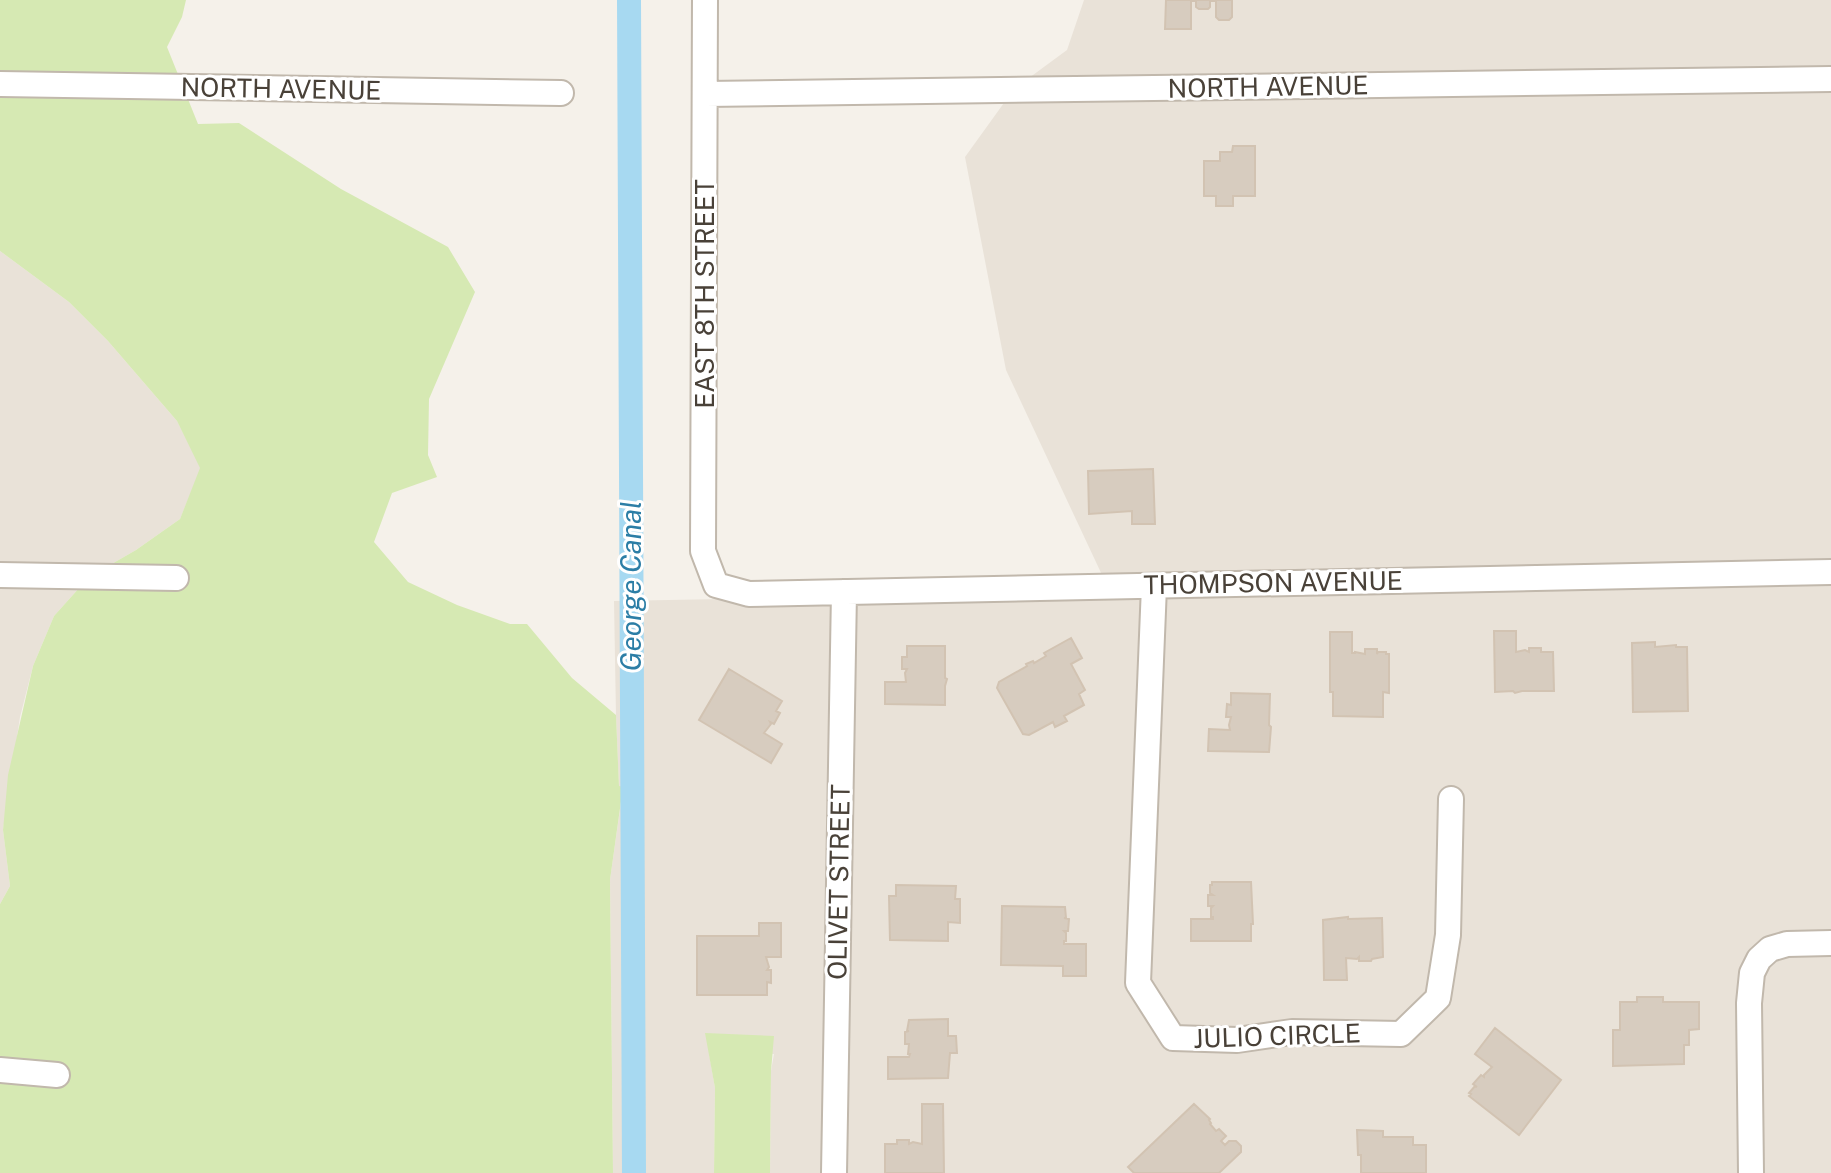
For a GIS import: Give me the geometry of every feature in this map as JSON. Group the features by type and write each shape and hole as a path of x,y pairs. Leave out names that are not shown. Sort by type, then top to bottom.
{"street":[{"name":"EAST 8TH STREET","path":"705,0 703,551 716,585"},
{"name":"NORTH AVENUE","path":"706,94 1831,79"},
{"name":"NORTH AVENUE","path":"0,84 561,93"},
{"name":"THOMPSON AVENUE","path":"716,585 749,594 1831,572"},
{"path":"0,575 176,578"},
{"name":"JULIO CIRCLE","path":"1154,586 1138,983 1173,1038 1237,1040 1292,1032 1401,1034 1438,998 1448,935 1451,799"},
{"name":"OLIVET STREET","path":"834,1173 844,592"},
{"path":"1751,1173 1749,1003 1752,973 1759,959 1770,949 1787,944 1831,943"},
{"path":"0,1070 57,1075"}],"shaded area":[{"path":"1084,0 1831,0 1831,1173 770,1173 771,1071 774,1054 709,1053 715,1088 714,1173 613,1173 610,880 623,788 619,787 614,601 1110,592 1006,370 965,157 1014,89 1067,50"},
{"path":"0,251 69,302 108,341 177,421 201,468 180,519 136,550 89,577 54,616 33,666 20,717 3,830 10,886 0,904"}],"green space":[{"path":"0,0 186,0 182,17 167,47 198,124 239,123 341,189 448,247 475,292 429,399 428,455 437,477 392,493 374,542 408,582 457,605 510,624 527,624 572,678 616,715 619,786 623,787 610,880 613,1173 0,1173 0,904 10,886 3,830 8,775 33,666 54,616 89,577 136,550 180,519 200,468 177,421 108,341 69,302 0,251"},
{"path":"705,1033 774,1036 770,1173 714,1173 715,1088"}],"building":[{"path":"1166,0 1232,0 1232,17 1219,20 1216,17 1216,1 1210,1 1208,9 1199,9 1196,1 1191,1 1191,29 1165,29"},
{"path":"1233,146 1255,146 1255,196 1233,196 1233,206 1216,206 1216,196 1204,196 1204,161 1220,161 1220,152 1232,152"},
{"path":"1153,469 1155,524 1132,524 1132,511 1089,514 1088,471"},
{"path":"1494,631 1516,631 1516,652 1541,648 1541,652 1553,652 1554,691 1495,692"},
{"path":"1330,632 1352,632 1352,653 1365,654 1365,649 1377,649 1377,654 1389,654 1389,693 1383,692 1383,717 1333,716"},
{"path":"1071,638 1082,658 1071,664 1085,690 1079,694 1084,705 1064,716 1067,721 1055,727 1053,722 1029,735 1023,734 997,688 999,682"},
{"path":"1655,642 1655,647 1687,647 1688,711 1633,712 1632,643"},
{"path":"907,646 945,646 945,705 885,704 885,682 906,682 907,669 902,669 902,657 907,657"},
{"path":"729,669 782,701 774,724 770,722 764,733 782,744 771,763 699,720"},
{"path":"1231,693 1270,694 1269,752 1208,751 1209,729 1230,730 1231,717 1226,717 1227,704 1231,705"},
{"path":"1212,882 1251,882 1251,941 1191,941 1191,919 1213,919 1213,906 1208,906 1208,895 1213,895 1210,893"},
{"path":"896,885 956,886 955,899 960,899 960,923 948,922 948,941 890,940 889,896 896,896"},
{"path":"1002,906 1065,907 1064,918 1069,919 1068,931 1064,931 1064,944 1086,944 1086,976 1063,976 1063,966 1001,965"},
{"path":"1382,918 1383,957 1371,961 1359,961 1359,957 1346,958 1347,980 1324,980 1323,920"},
{"path":"759,923 781,923 781,957 766,957 767,970 771,970 767,995 697,995 697,936 759,936"},
{"path":"1637,997 1663,997 1663,1002 1699,1002 1699,1029 1689,1030 1689,1045 1684,1045 1684,1064 1613,1066 1613,1030 1620,1030 1620,1002 1637,1002"},
{"path":"948,1019 948,1036 956,1036 957,1053 950,1053 948,1078 888,1079 888,1057 909,1057 905,1032 909,1031 909,1020"},
{"path":"1495,1028 1561,1080 1519,1135 1469,1096 1477,1087 1473,1084 1492,1067 1475,1054"},
{"path":"922,1104 943,1104 944,1173 885,1173 885,1144 909,1140 909,1144 922,1144"},
{"path":"1194,1104 1210,1119 1216,1131 1219,1129 1226,1136 1221,1141 1225,1145 1236,1141 1241,1146 1241,1152 1219,1173 1134,1173 1128,1167"},
{"path":"1357,1130 1383,1131 1383,1137 1413,1137 1413,1145 1426,1145 1426,1173 1361,1173"}],"waterway":[{"name":"George Canal","path":"629,0 634,1173"}]}
